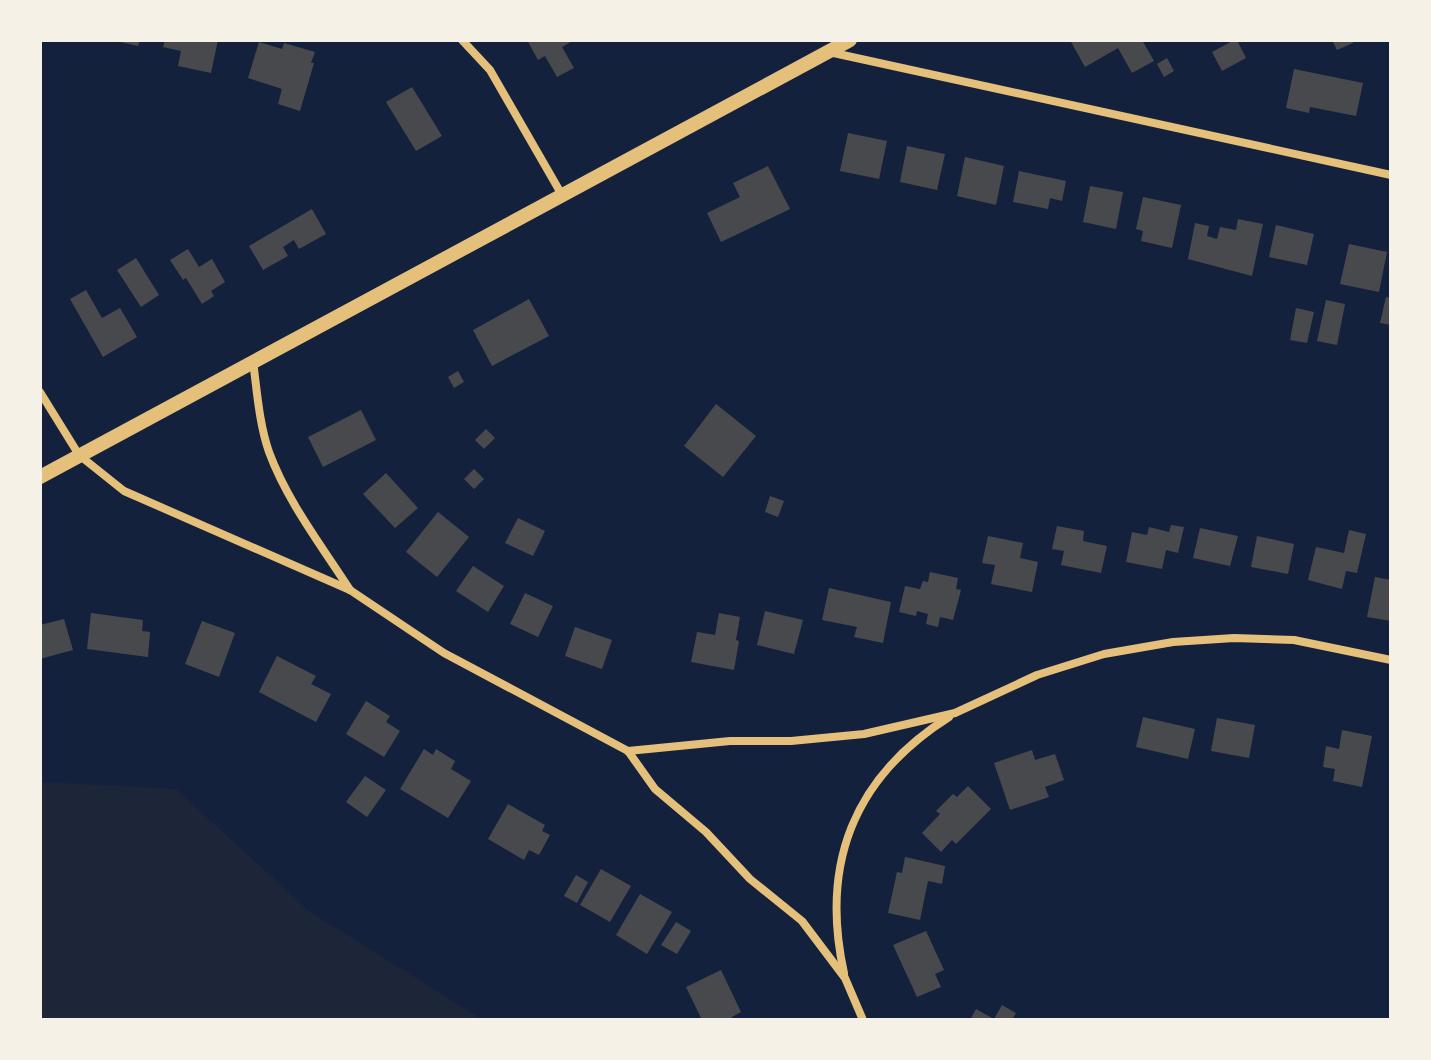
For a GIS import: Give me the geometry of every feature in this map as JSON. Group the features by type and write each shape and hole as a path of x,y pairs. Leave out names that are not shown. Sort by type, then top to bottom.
{"street":[{"path":"462,40 490,70 562,195"},
{"path":"40,477 850,40"},
{"path":"828,52 1391,175"},
{"path":"253,361 268,450 285,488 350,590"},
{"path":"40,392 79,455 124,491 350,590 444,653 628,751 655,789 706,832 750,879 802,921 845,978"},
{"path":"863,1020 845,978 837,940 835,900 841,862 853,824 869,793 893,762 921,735 955,713 1037,675 1104,654 1173,642 1234,638 1294,640 1391,660"},
{"path":"628,751 730,741 791,741 864,734 955,713"}],"shaded area":[{"path":"40,782 176,789 309,911 483,1020 40,1020"}],"building":[{"path":"112,40 140,40 138,46"},
{"path":"165,40 218,40 211,73 178,66 181,51 163,47"},
{"path":"527,40 574,40 562,47 574,68 557,77 545,56 538,60"},
{"path":"1070,40 1142,40 1154,61 1132,73 1118,48 1085,67"},
{"path":"1237,40 1246,58 1222,71 1212,52"},
{"path":"1332,40 1352,40 1353,43 1337,50"},
{"path":"259,42 282,49 284,43 315,52 300,111 278,104 282,89 248,78"},
{"path":"1167,58 1174,71 1164,77 1157,64"},
{"path":"1294,69 1363,83 1356,116 1310,107 1309,113 1286,108"},
{"path":"412,87 442,136 416,151 386,102"},
{"path":"848,133 887,141 879,179 840,171"},
{"path":"907,146 945,154 937,190 900,182"},
{"path":"965,157 1004,166 996,205 957,196"},
{"path":"768,166 790,209 721,242 707,213 740,197 733,183"},
{"path":"1019,171 1066,181 1062,201 1050,198 1048,209 1013,202"},
{"path":"1090,186 1123,192 1116,229 1083,222"},
{"path":"1143,197 1181,205 1172,248 1141,241 1143,231 1136,229"},
{"path":"312,209 326,234 299,249 294,240 283,247 288,256 263,270 249,246"},
{"path":"1238,219 1263,224 1252,276 1188,259 1195,223 1209,226 1207,236 1217,239 1220,227 1236,230"},
{"path":"1276,225 1314,234 1307,265 1269,257"},
{"path":"1349,244 1387,252 1379,292 1340,284"},
{"path":"188,249 199,267 212,259 225,282 211,291 214,296 202,304 170,260"},
{"path":"136,258 159,295 141,307 117,270"},
{"path":"86,290 102,318 120,308 137,337 103,357 70,299"},
{"path":"1386,297 1391,298 1391,325 1380,323"},
{"path":"529,299 549,336 492,366 473,330"},
{"path":"1326,300 1345,304 1337,345 1317,341"},
{"path":"1296,308 1314,312 1307,343 1290,340"},
{"path":"458,371 464,382 454,388 448,377"},
{"path":"716,404 756,436 723,477 684,446"},
{"path":"361,410 376,440 323,467 308,437"},
{"path":"486,429 495,438 484,449 475,440"},
{"path":"474,469 484,479 474,489 464,479"},
{"path":"386,473 418,508 395,528 363,494"},
{"path":"770,496 784,501 778,517 765,512"},
{"path":"438,512 469,537 437,577 406,552"},
{"path":"518,518 545,531 533,556 505,543"},
{"path":"1171,525 1184,527 1178,553 1166,550 1162,569 1126,562 1132,532 1147,535 1149,527 1169,532"},
{"path":"1057,526 1084,531 1083,541 1107,546 1101,573 1061,565 1064,551 1052,549"},
{"path":"1200,528 1238,536 1230,566 1193,558"},
{"path":"1349,530 1366,534 1357,573 1346,571 1342,589 1308,580 1316,547 1344,553"},
{"path":"988,536 1023,543 1020,558 1038,562 1032,592 991,584 995,565 982,563"},
{"path":"1257,536 1294,544 1288,574 1251,567"},
{"path":"473,566 504,586 488,612 456,591"},
{"path":"930,572 958,578 956,589 961,590 953,620 940,617 938,627 926,624 928,614 917,611 916,616 899,612 905,586 920,589 923,581 928,582"},
{"path":"1375,577 1391,580 1391,621 1367,617"},
{"path":"829,588 891,602 883,643 854,637 857,627 822,620"},
{"path":"525,593 553,606 538,637 510,624"},
{"path":"765,611 803,620 794,654 757,645"},
{"path":"91,613 143,620 142,631 150,632 148,657 87,649"},
{"path":"719,613 740,617 734,670 691,662 697,632 715,635"},
{"path":"64,619 73,650 40,659 40,625"},
{"path":"202,621 235,633 219,677 185,664"},
{"path":"575,627 612,640 602,669 565,656"},
{"path":"277,656 316,676 311,684 331,694 316,722 259,692"},
{"path":"366,701 390,716 386,722 400,731 384,757 346,734"},
{"path":"1143,717 1195,729 1188,759 1136,747"},
{"path":"1217,718 1255,725 1249,758 1211,751"},
{"path":"1342,730 1372,736 1362,787 1333,781 1335,769 1323,767 1326,746 1339,749"},
{"path":"424,749 433,755 436,749 455,761 451,769 471,781 448,818 400,789"},
{"path":"1032,750 1035,760 1055,754 1064,780 1045,787 1049,797 1010,810 994,763"},
{"path":"365,776 386,790 367,817 346,802"},
{"path":"968,786 991,809 956,844 952,840 941,852 922,833 940,814 936,811 953,794 957,797"},
{"path":"508,804 545,825 542,831 550,835 539,855 529,850 524,860 488,839"},
{"path":"905,857 945,866 942,884 928,881 920,920 888,913 897,872 902,873"},
{"path":"601,869 631,886 610,922 580,905"},
{"path":"576,875 588,882 577,903 564,896"},
{"path":"640,894 672,912 647,954 616,935"},
{"path":"676,922 691,931 677,954 661,945"},
{"path":"926,931 944,970 935,974 941,987 917,997 893,945"},
{"path":"721,970 741,1012 732,1017 733,1020 702,1020 686,987"},
{"path":"1002,1005 1016,1013 1012,1020 970,1020 976,1009 994,1019"}]}
